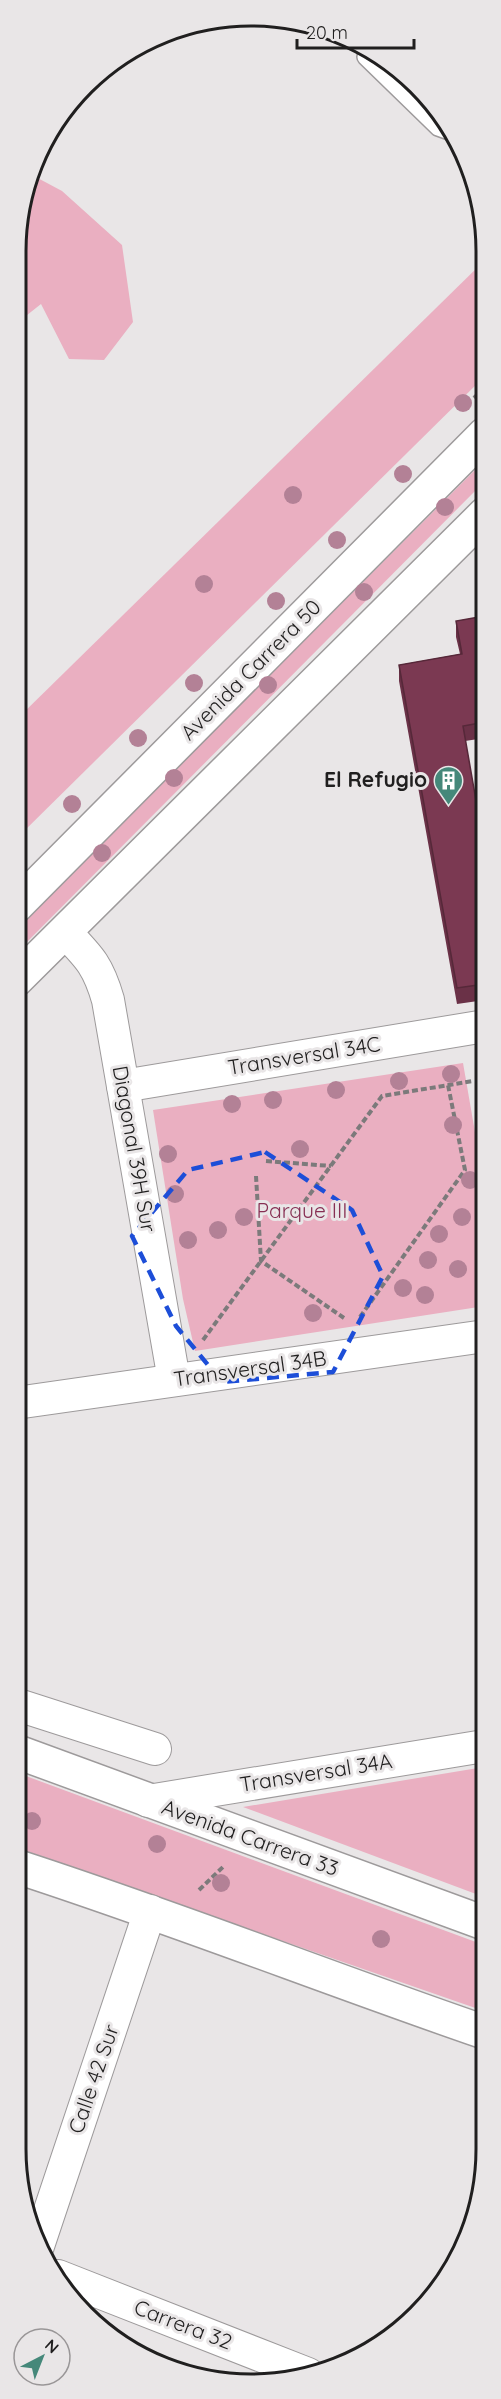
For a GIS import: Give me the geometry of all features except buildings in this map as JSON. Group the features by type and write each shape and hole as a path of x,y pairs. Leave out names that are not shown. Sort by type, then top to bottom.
{"main road":[{"name":"Avenida Carrera 50","path":"26,896 476,443"},
{"path":"26,970 476,523"},
{"name":"Avenida Carrera 33","path":"26,1755 476,1920"},
{"path":"26,1870 160,1915 476,2029"}],"street":[{"name":"Diagonal 39H Sur","path":"65,932 90,957 100,974 108,1000 174,1380"},
{"name":"Transversal 34C","path":"123,1086 476,1027"},
{"name":"Transversal 34B","path":"26,1402 476,1337"},
{"path":"26,1708 155,1749"},
{"name":"Transversal 34A","path":"148,1801 476,1747"},
{"name":"Calle 42 Sur","path":"42,2234 160,1915"},
{"name":"Carrera 32","path":"68,2280 295,2369"}],"lane":[{"path":"365,57 440,129"}],"path":[{"path":"202,1342 382,1096 473,1081"},
{"path":"333,1358 465,1170 448,1085"},
{"path":"266,1161 331,1166"},
{"path":"256,1176 261,1261"},
{"path":"261,1261 354,1326"},
{"path":"160,1915 253,1839"}],"highlighted area":[{"path":"265,1152 352,1210 383,1276 333,1372 222,1382 176,1326 132,1236 188,1170"}],"green space":[{"path":"37,178 62,191 122,245 133,322 104,360 69,359 41,304 26,316 27,221"},
{"path":"476,269 476,385 26,829 26,710"},
{"path":"476,469 476,490 26,943 26,919"},
{"name":"Parque III","path":"463,1063 476,1138 476,1307 195,1351 183,1299 153,1110"},
{"path":"476,1768 476,1894 243,1807"},
{"path":"26,1776 476,1942 476,2008 26,1852"}],"place":[{"name":"El Refugio","path":"448,806"}]}
